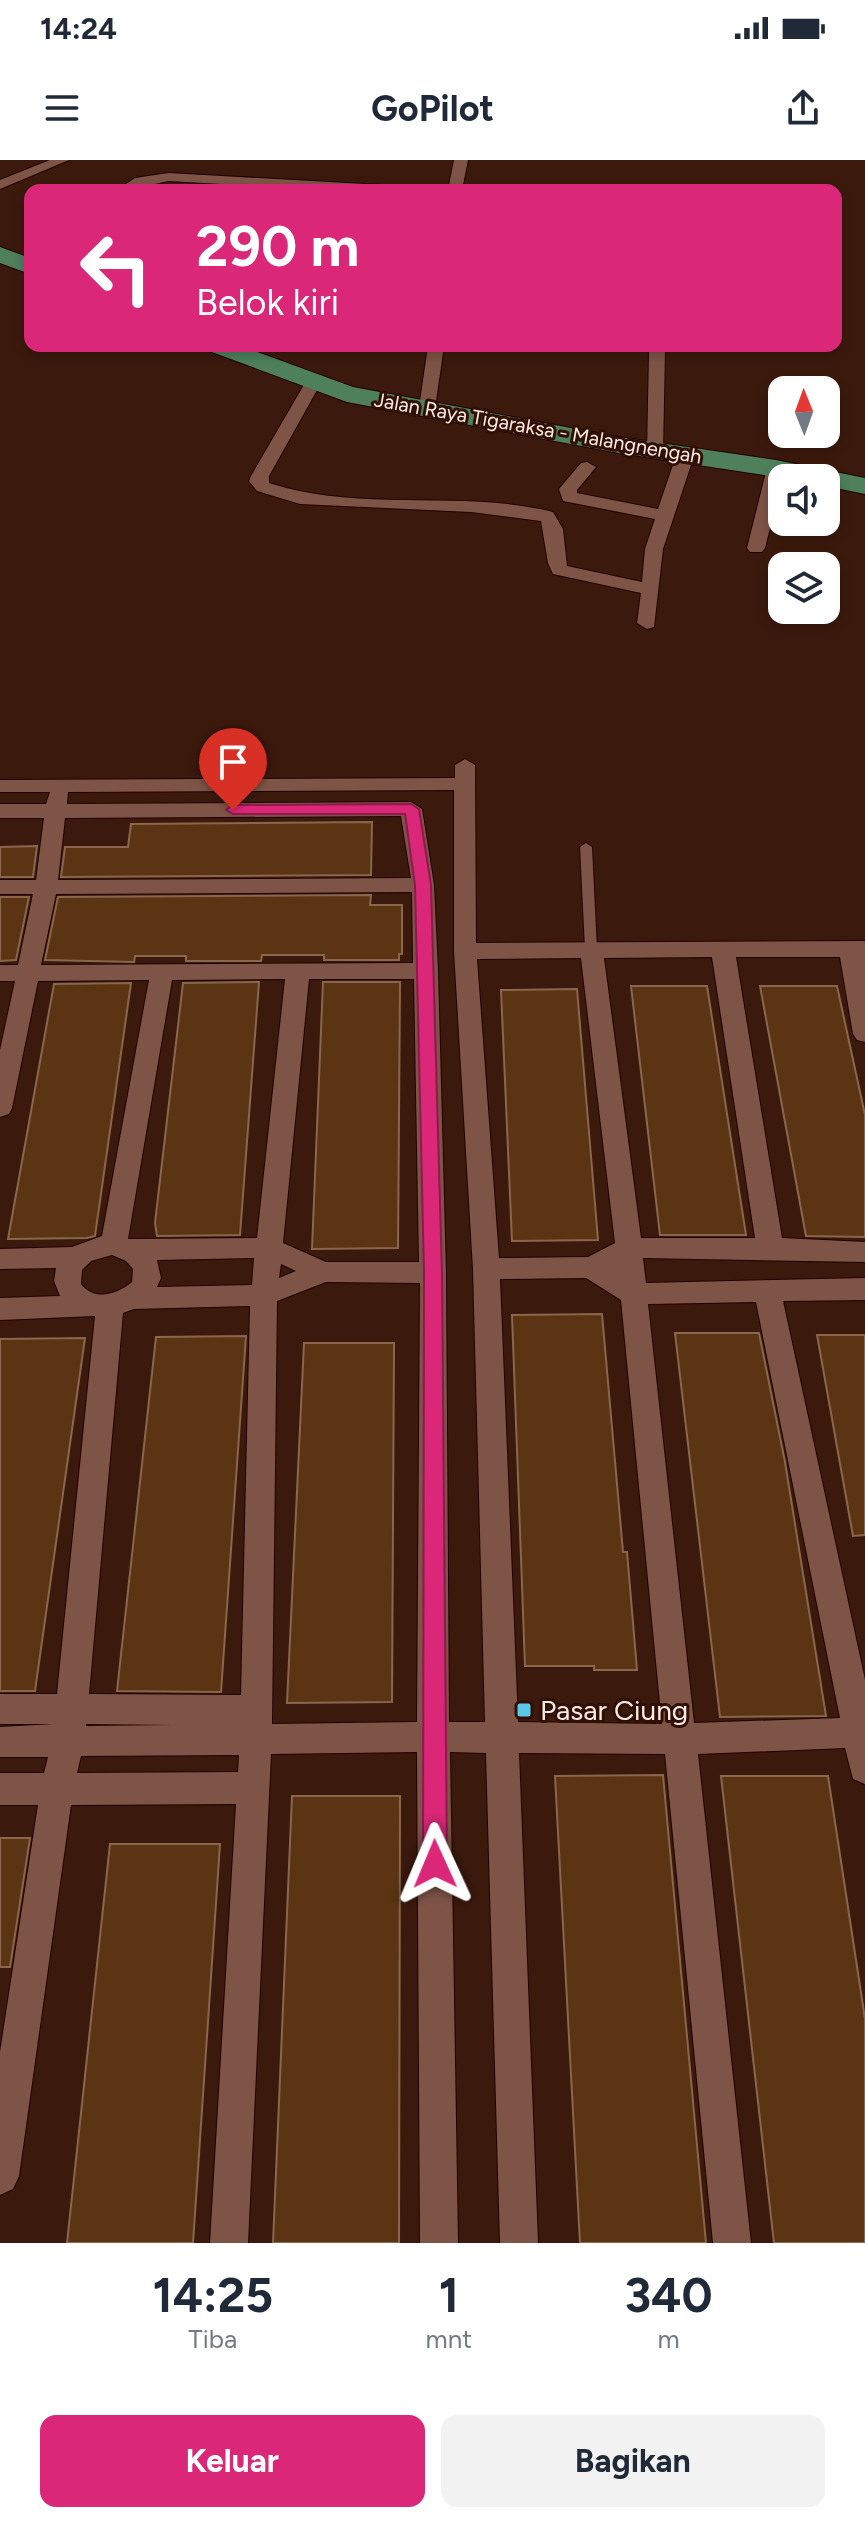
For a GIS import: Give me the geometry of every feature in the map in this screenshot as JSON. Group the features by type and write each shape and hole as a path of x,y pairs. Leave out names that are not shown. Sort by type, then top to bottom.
{"main road":[{"path":"0,254 24,264"},
{"name":"Jalan Raya Tigaraksa - Malangnengah","path":"233,352 347,394 655,452 768,467"},
{"name":"Jalan Raya Tigaraksa - Malangnengah","path":"840,481 865,486"}],"street":[{"path":"0,185 62,160"},
{"path":"456,184 461,160"},
{"path":"135,184 169,177 294,184"},
{"path":"427,408 435,352"},
{"path":"655,452 657,352"},
{"path":"313,383 260,476 258,481 263,487 300,499 471,507 547,516 552,521 559,570 649,589"},
{"path":"647,623 654,549 685,456"},
{"path":"587,467 568,489 569,497 665,516"},
{"path":"756,548 768,500"},
{"path":"0,811 58,798 465,775 465,951 486,1269 519,2243"},
{"path":"0,786 58,798 411,809 423,885 433,1273 433,1737 439,2243"},
{"path":"0,1108 46,887 58,798"},
{"path":"0,887 423,885"},
{"path":"591,949 629,1248 732,2243"},
{"path":"465,951 857,949 865,1034"},
{"path":"723,951 770,1248"},
{"path":"229,2243 256,1724 264,1295 298,971"},
{"path":"0,973 426,971"},
{"path":"125,1247 162,972"},
{"path":"125,1247 146,1260 148,1273 144,1287 111,1303 75,1298 67,1285 67,1270 76,1257 94,1247 125,1247 269,1248 324,1272"},
{"path":"486,1269 591,1267 629,1248 770,1248 865,1254 862,1261 865,1273"},
{"path":"0,1259 76,1257"},
{"path":"591,1267 632,1294 865,1289"},
{"path":"0,1309 264,1295 324,1272 433,1273"},
{"path":"767,1292 862,1732 865,1768"},
{"path":"0,2176 57,1787 68,1743 111,1303"},
{"path":"0,1709 71,1709 433,1737 680,1739 862,1732"},
{"path":"0,1742 68,1743 256,1724"},
{"path":"0,1789 252,1788"}],"lane":[{"path":"586,847 591,949"}],"building":[{"path":"372,822 371,875 61,877 65,847 128,847 131,824"},
{"path":"37,846 33,877 0,877 0,847"},
{"path":"371,895 370,905 402,905 402,954 399,954 399,960 324,960 324,955 262,955 261,961 186,961 186,956 135,956 134,962 45,960 58,897"},
{"path":"0,897 29,897 16,960 0,961"},
{"path":"259,982 240,1235 157,1236 155,1223 183,983"},
{"path":"323,982 400,982 398,1248 312,1249"},
{"path":"131,983 95,1236 8,1239 54,984"},
{"path":"631,986 707,986 746,1235 660,1235"},
{"path":"760,986 837,986 865,1115 865,1237 806,1236"},
{"path":"577,989 598,1240 512,1241 501,990"},
{"path":"602,1314 637,1670 594,1670 594,1666 525,1666 512,1315"},
{"path":"675,1333 759,1333 785,1462 826,1716 720,1717"},
{"path":"817,1335 865,1335 865,1535 853,1536"},
{"path":"246,1336 221,1692 117,1691 156,1337"},
{"path":"85,1338 35,1691 0,1691 0,1339"},
{"path":"304,1343 394,1343 392,1702 287,1703"},
{"path":"663,1775 706,2243 580,2243 555,1776"},
{"path":"721,1776 828,1776 865,2019 865,2243 774,2243"},
{"path":"292,1796 400,1796 399,2243 273,2243"},
{"path":"0,1838 30,1838 10,1967 0,1967"},
{"path":"110,1844 220,1844 193,2243 67,2243"}],"place":[{"name":"Pasar Ciung","path":"524,1710"}],"route":[{"path":"233,810 411,809 423,885 433,1273 435,1864"}]}
